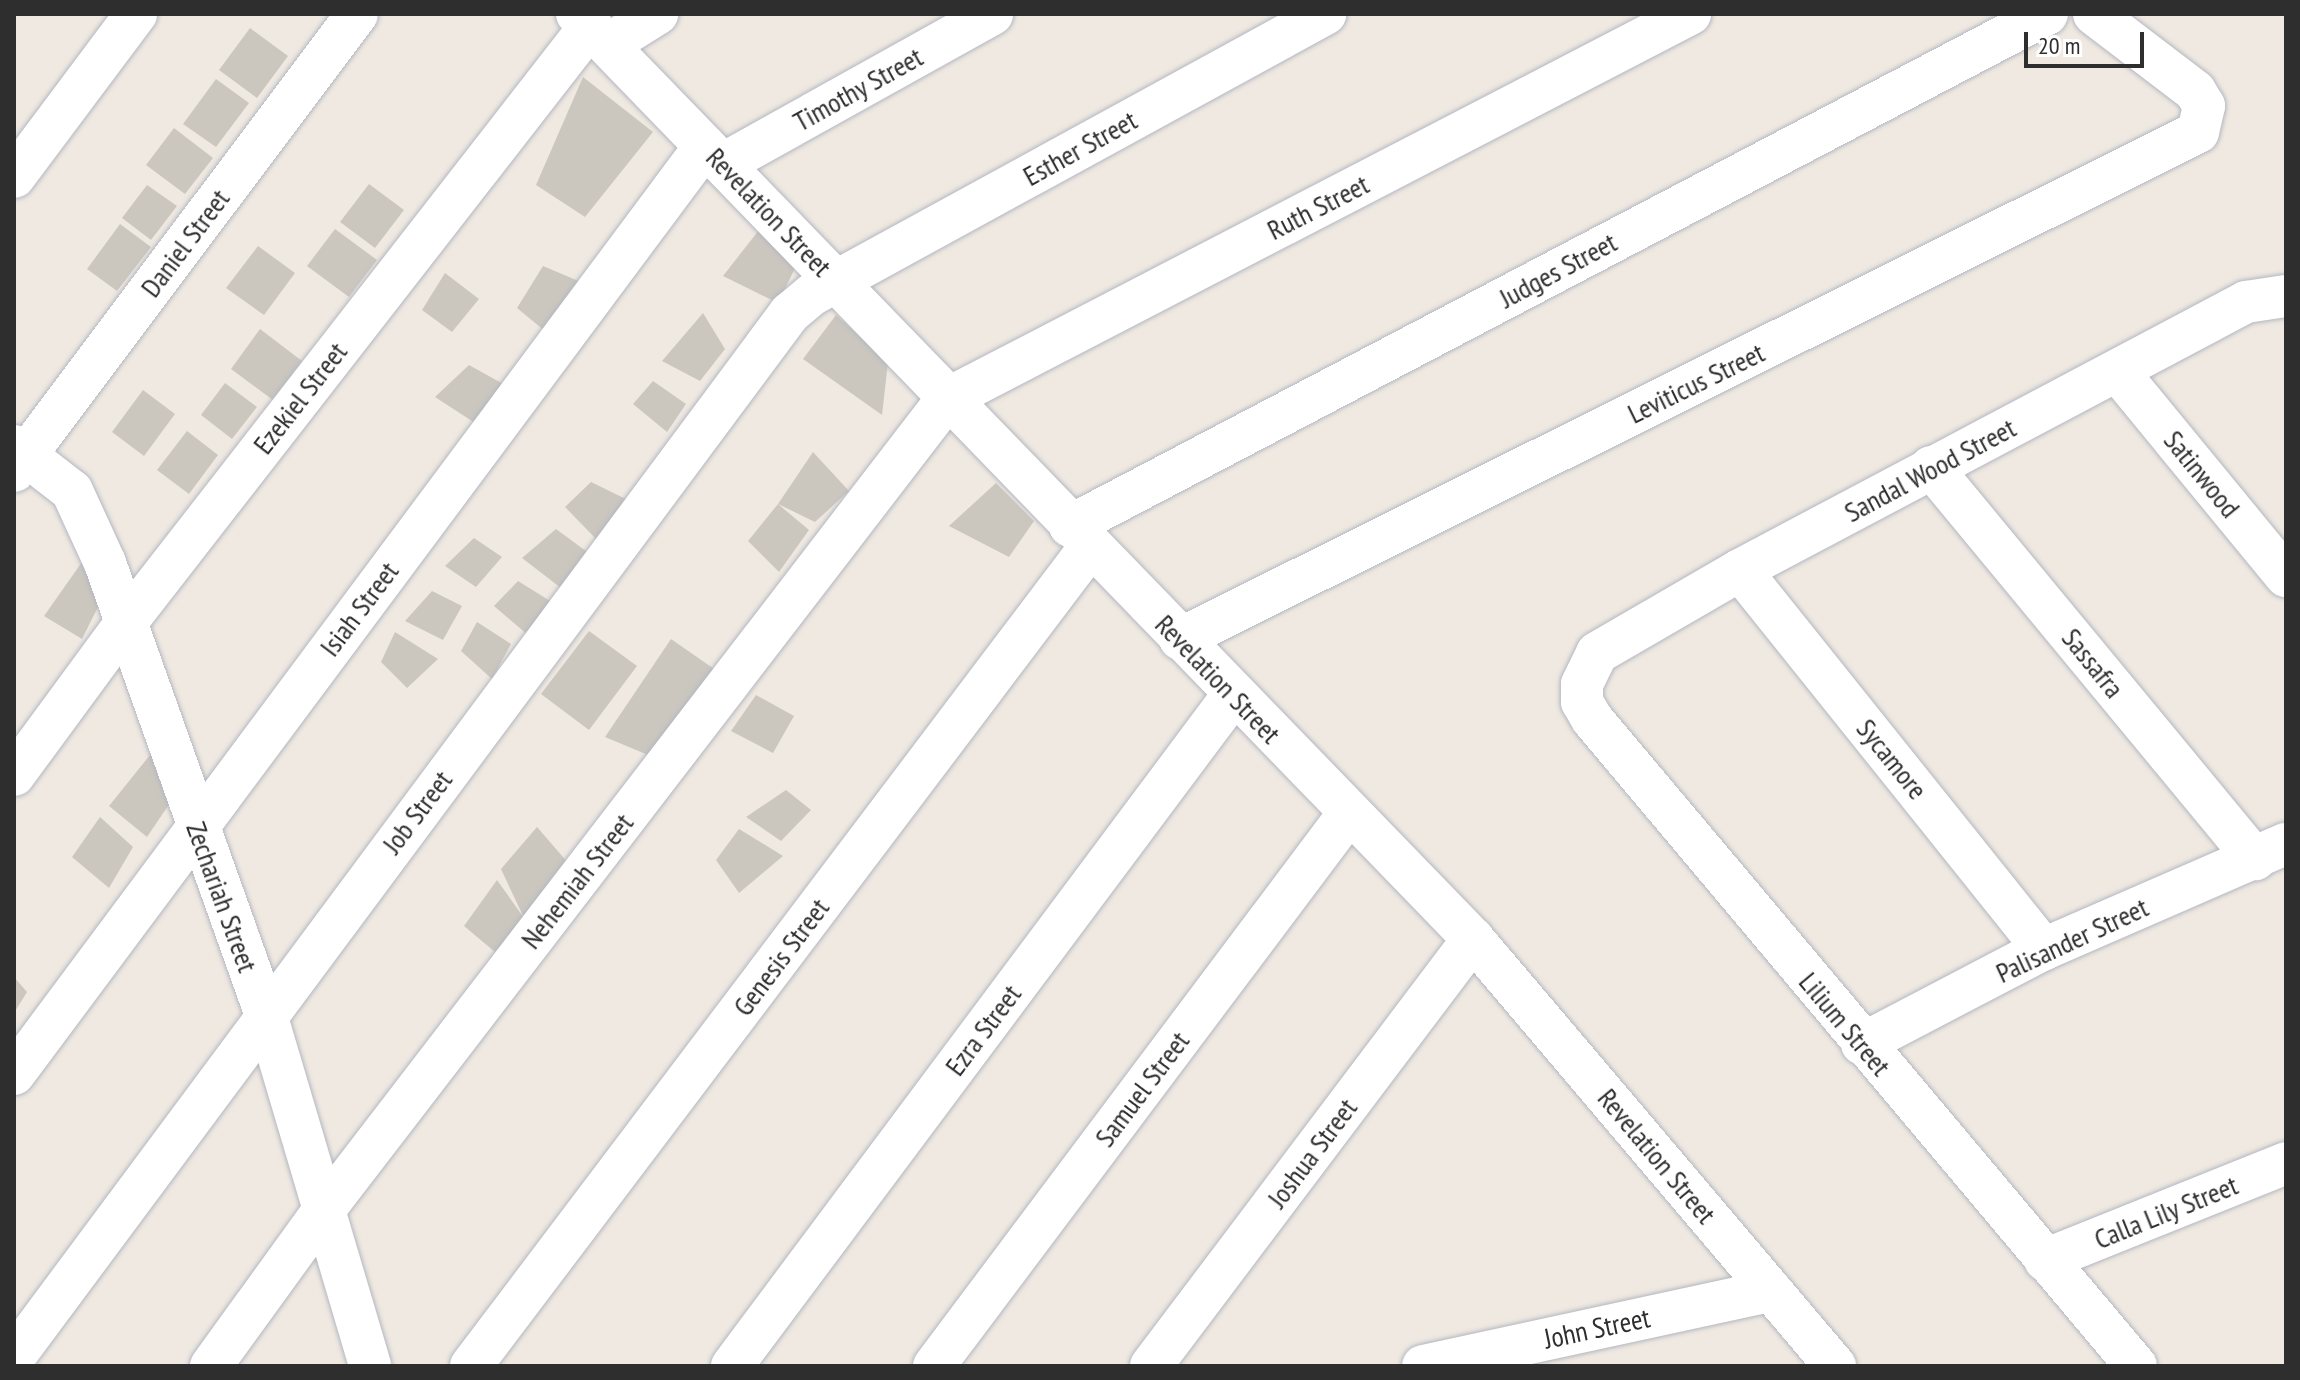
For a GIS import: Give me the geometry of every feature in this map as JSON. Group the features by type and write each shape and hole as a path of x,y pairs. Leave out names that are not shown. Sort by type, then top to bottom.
{"street":[{"path":"14,177 136,14"},
{"name":"Daniel Street","path":"18,457 357,14"},
{"path":"592,28 657,14"},
{"name":"Timothy Street","path":"714,155 992,14"},
{"name":"Esther Street","path":"835,282 1325,14"},
{"name":"Ruth Street","path":"947,399 1690,14"},
{"name":"Judges Street","path":"1080,536 2047,14"},
{"name":"Leviticus Street","path":"1180,639 2185,140 2204,118 2195,91 2094,14"},
{"name":"Revelation Street","path":"592,28 1233,695 1473,939 1835,1366"},
{"name":"Ezekiel Street","path":"14,775 125,624 592,28"},
{"name":"Isiah Street","path":"14,1074 195,828 714,155"},
{"name":"Job Street","path":"14,1357 790,313 835,282"},
{"name":"Sandal Wood Street","path":"1587,669 1597,653 1740,570 1931,467 2119,373 2246,302 2286,296"},
{"name":"Satinwood","path":"2119,373 2286,576"},
{"name":"Nehemiah Street","path":"211,1366 324,1210 947,399"},
{"name":"Zechariah Street","path":"18,457 72,491 125,624 195,828 266,1014 370,1366"},
{"name":"Sassafra","path":"1931,467 2270,852"},
{"name":"Genesis Street","path":"471,1366 1080,536"},
{"name":"Sycamore","path":"1740,570 2044,949"},
{"name":"Lilium Street","path":"1587,669 1582,702 1592,719 1862,1044 2136,1366"},
{"name":"Ezra Street","path":"732,1366 1233,695"},
{"name":"Samuel Street","path":"934,1366 1349,813"},
{"name":"Palisander Street","path":"1862,1044 2044,949 2270,852"},
{"name":"Joshua Street","path":"1151,1366 1473,939"},
{"name":"Calla Lily Street","path":"2045,1260 2286,1163"},
{"name":"John Street","path":"1423,1366 1771,1291"}],"building":[{"path":"250,28 288,56 257,98 219,70"},
{"path":"583,77 653,132 585,217 536,185"},
{"path":"216,79 249,103 216,147 183,124"},
{"path":"174,128 213,158 185,194 146,165"},
{"path":"369,184 404,210 375,248 340,222"},
{"path":"147,185 177,206 151,240 122,218"},
{"path":"120,224 151,247 117,291 87,269"},
{"path":"335,229 377,260 349,297 307,266"},
{"path":"759,230 797,264 778,303 723,276"},
{"path":"258,246 295,273 264,315 226,288"},
{"path":"543,266 588,285 551,336 517,308"},
{"path":"445,273 479,299 452,332 422,310"},
{"path":"703,313 725,349 700,381 662,361"},
{"path":"836,315 888,362 882,415 803,359"},
{"path":"260,329 302,361 273,400 231,369"},
{"path":"469,365 505,385 475,423 435,397"},
{"path":"653,381 686,404 667,432 633,404"},
{"path":"225,383 257,407 232,439 201,415"},
{"path":"143,390 175,414 144,456 112,432"},
{"path":"187,431 218,455 189,494 157,470"},
{"path":"813,452 849,491 815,522 778,504"},
{"path":"591,482 632,502 602,545 565,507"},
{"path":"996,483 1034,521 1009,557 949,526"},
{"path":"778,504 809,530 779,572 748,541"},
{"path":"556,529 590,554 561,588 522,558"},
{"path":"474,538 502,557 476,587 445,566"},
{"path":"89,552 104,595 82,639 44,616"},
{"path":"518,581 555,604 528,635 494,606"},
{"path":"432,591 462,606 443,640 405,621"},
{"path":"477,622 511,644 492,679 461,651"},
{"path":"589,631 637,666 589,730 541,694"},
{"path":"395,632 438,659 407,688 381,662"},
{"path":"671,639 717,671 648,755 605,737"},
{"path":"756,695 794,716 773,753 731,731"},
{"path":"154,750 172,800 147,837 109,806"},
{"path":"786,790 811,810 781,841 746,817"},
{"path":"100,817 133,847 109,888 72,857"},
{"path":"537,827 569,864 524,918 501,869"},
{"path":"739,829 783,856 739,893 716,860"},
{"path":"497,880 524,918 495,952 464,926"},
{"path":"14,977 27,992 14,1013"}]}
